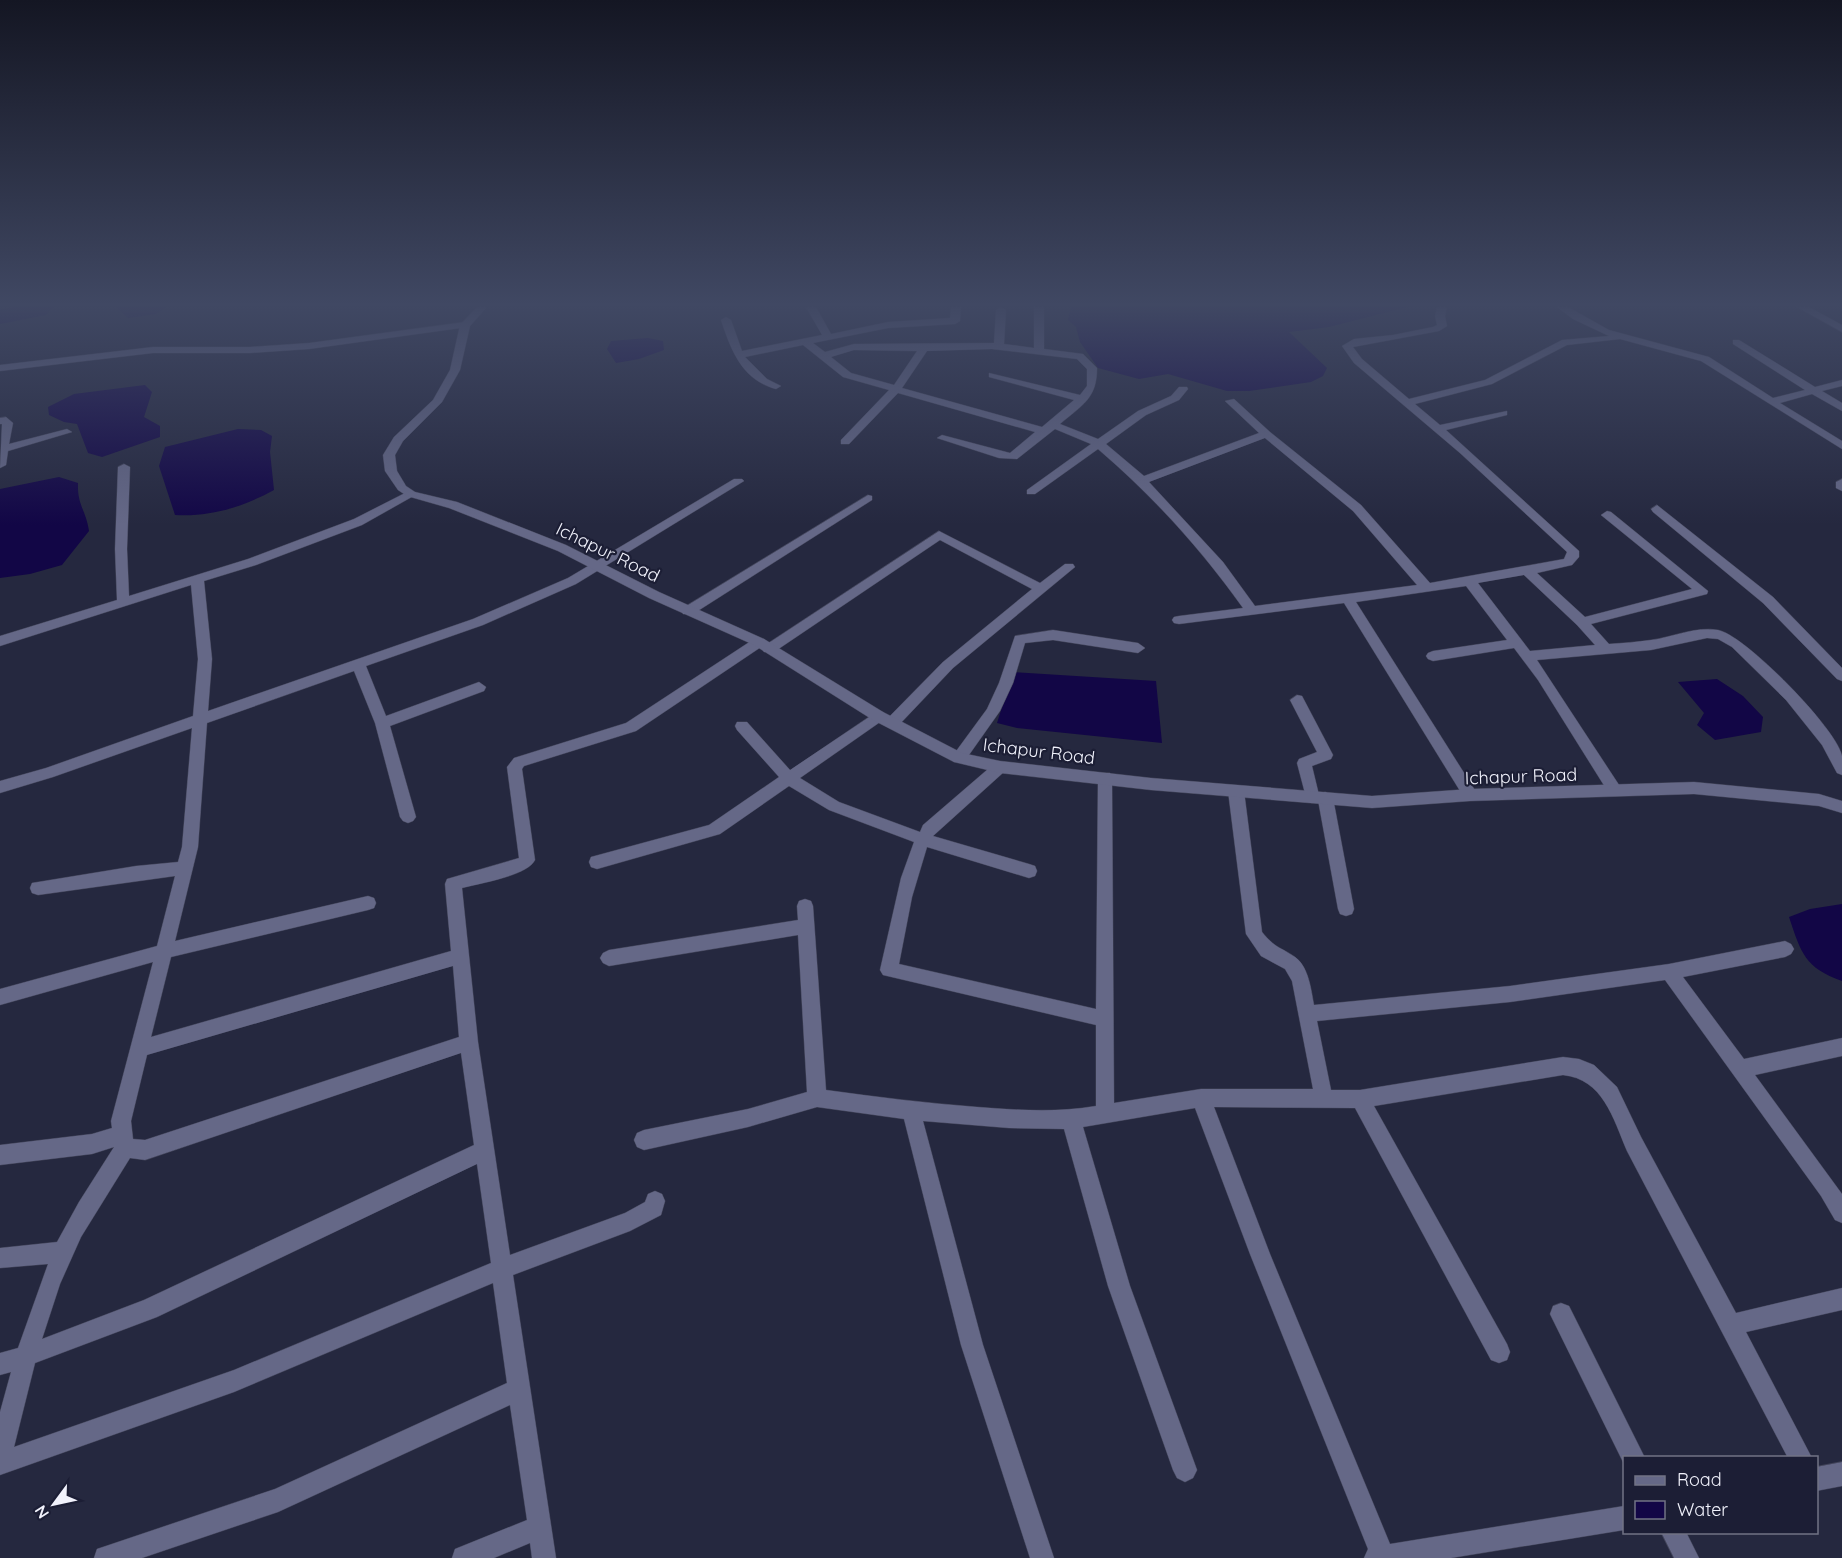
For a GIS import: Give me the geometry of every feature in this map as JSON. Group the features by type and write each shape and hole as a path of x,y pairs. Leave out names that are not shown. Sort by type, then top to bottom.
{"street":[{"path":"0,641 252,562 358,522 411,494 396,480 391,471 389,455 398,439 437,402 449,380"},
{"path":"762,380 776,386"},
{"path":"863,380 1098,443 1142,481 1219,565 1252,611"},
{"path":"845,442 902,380"},
{"path":"1010,380 1082,399"},
{"path":"942,438 1013,457 1082,399 1092,386 1092,380"},
{"path":"1179,620 1427,588 1527,571 1568,562 1573,557 1573,551 1548,526 1380,380"},
{"path":"1407,403 1492,380"},
{"path":"1737,380 1842,446"},
{"path":"1794,380 1842,408"},
{"path":"1772,402 1842,383"},
{"path":"1032,492 1142,413 1175,398 1184,389"},
{"path":"1230,401 1266,434 1357,508 1427,588"},
{"path":"1438,429 1503,413"},
{"path":"0,421 6,420 8,423 0,465"},
{"path":"3,449 67,432"},
{"path":"1142,481 1266,434"},
{"path":"123,602 121,549 124,467"},
{"path":"0,787 48,773 478,622 572,580 738,481"},
{"path":"1842,482 1842,488"},
{"name":"Ichapur Road","path":"411,494 453,505 562,548 764,646 885,719 959,758 1000,767 1106,777 1151,784 1372,802 1470,795 1695,788 1819,800 1842,807"},
{"path":"688,611 868,498"},
{"path":"1657,509 1768,600 1842,676"},
{"path":"1582,622 1702,591 1608,514"},
{"path":"544,1558 469,1042 453,884 522,865 527,860 514,766 519,762 631,727 939,536 1041,589"},
{"path":"597,862 714,830 788,778 885,719 948,664 1069,567"},
{"path":"1527,571 1582,622 1606,649"},
{"path":"0,1456 26,1356 41,1309 74,1230 124,1141 121,1121 190,847 206,659 196,579"},
{"path":"1469,581 1543,677 1615,791"},
{"path":"1348,599 1470,795"},
{"path":"1526,656 1651,645 1707,633 1721,635 1737,644 1813,720 1842,769"},
{"path":"959,758 993,711 1006,683 1020,639 1053,635 1138,648"},
{"path":"1433,656 1518,643"},
{"path":"358,664 382,723 408,817"},
{"path":"382,723 479,687"},
{"path":"1297,700 1326,755 1304,763 1319,798 1346,909"},
{"path":"742,726 788,778 834,806 922,839 1029,871"},
{"path":"1000,767 928,829 922,839 907,890 889,970 1105,1019"},
{"path":"1105,1116 1106,777"},
{"path":"1236,791 1254,934 1267,951 1291,964 1300,979 1324,1099"},
{"path":"38,888 185,868"},
{"path":"0,997 115,963 368,903"},
{"path":"805,906 817,1098"},
{"path":"609,958 806,926"},
{"path":"1307,1014 1510,994 1669,972 1785,949"},
{"path":"139,1049 462,956"},
{"path":"1669,972 1828,1189 1842,1213"},
{"path":"0,1155 124,1141 145,1150 469,1042"},
{"path":"1740,1069 1842,1047"},
{"path":"644,1140 748,1118 817,1098 911,1112 1009,1119 1071,1120 1201,1098 1360,1099 1563,1066 1585,1070 1602,1082 1616,1103 1639,1154 1800,1456"},
{"path":"1201,1098 1260,1254 1381,1557 1623,1518"},
{"path":"1360,1099 1499,1352"},
{"path":"911,1112 972,1345 1042,1558"},
{"path":"1071,1120 1119,1286 1185,1470"},
{"path":"0,1364 149,1309 484,1150"},
{"path":"0,1463 234,1381 502,1269 630,1221 654,1208 655,1201"},
{"path":"0,1258 64,1252"},
{"path":"1730,1325 1842,1299"},
{"path":"1561,1314 1633,1456"},
{"path":"106,1558 278,1500 519,1389"},
{"path":"1818,1479 1842,1474"},
{"path":"464,1558 540,1527"},
{"path":"1673,1534 1687,1558"}],"water":[{"path":"1188,380 1316,380 1249,391 1227,391"},
{"path":"145,385 152,392 144,417 160,426 160,437 102,457 88,453 77,424 64,422 49,415 48,407 74,394"},
{"path":"238,429 261,430 272,436 270,452 274,490 226,510 175,515 159,466 165,447"},
{"path":"59,477 78,483 79,497 89,531 62,565 30,574 0,578 0,489"},
{"path":"1013,672 1156,681 1162,743 1017,728 997,723"},
{"path":"1717,679 1743,696 1763,717 1761,732 1715,740 1697,725 1704,713 1678,682"},
{"path":"1842,904 1842,981 1820,971 1806,958 1789,917 1810,909"}]}
